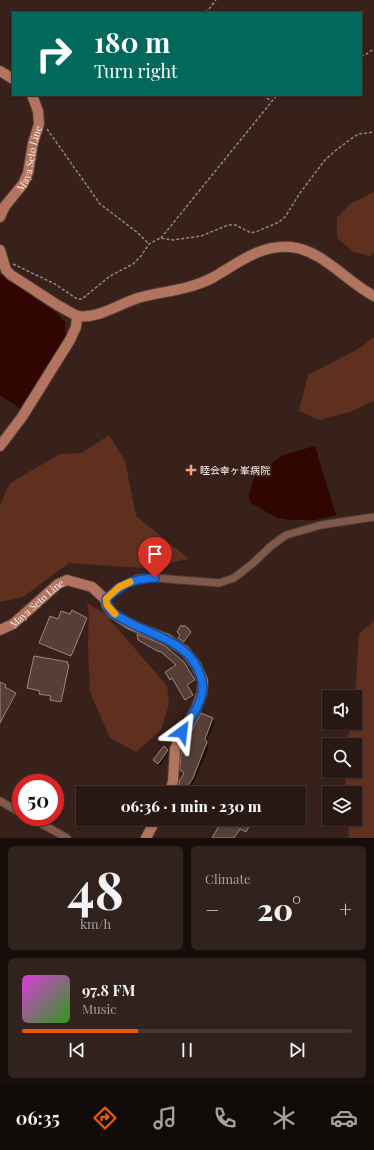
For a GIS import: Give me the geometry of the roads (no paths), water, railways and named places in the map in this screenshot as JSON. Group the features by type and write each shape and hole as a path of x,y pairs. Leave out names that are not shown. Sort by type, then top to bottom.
{"main road":[{"path":"0,71 12,78"},
{"name":"Maya Seto Line","path":"0,217 5,206 23,184 28,173 33,143 39,124 38,112 32,96"},
{"path":"0,250 6,270 11,275 77,316 89,316 104,312 139,298 181,290 196,285 212,278 253,254 278,247 298,249 317,256 374,296"},
{"path":"0,446 22,417 70,340 76,327 77,316"},
{"name":"Maya Seto Line","path":"0,630 13,624 58,584 67,580 92,587 106,599 107,605 112,613 132,625 168,639 185,651 196,665 203,681 202,693 196,709 182,732 175,750 172,786"},
{"path":"146,838 152,826"}],"street":[{"path":"106,599 119,587 139,578 219,583 234,578 286,535 321,525 374,517"},
{"path":"0,801 12,808"},
{"path":"45,826 67,838"}],"place":[{"name":"睦会幸ヶ峯病院","path":"191,470"}]}
